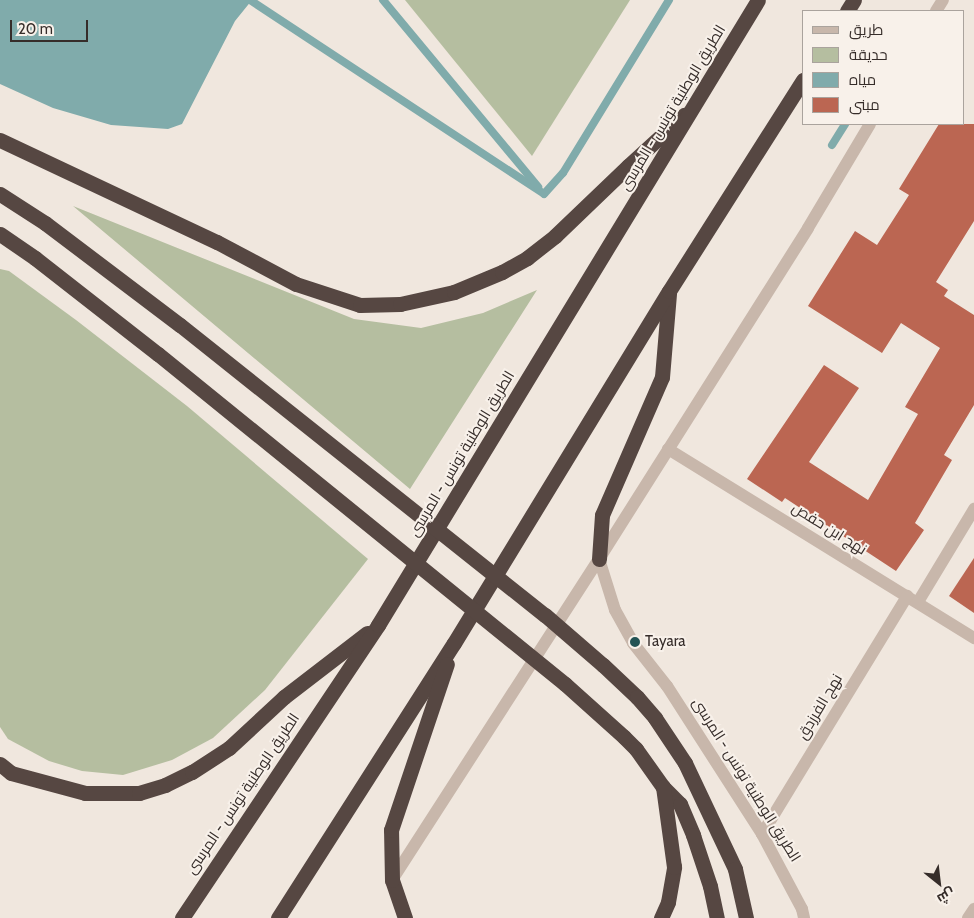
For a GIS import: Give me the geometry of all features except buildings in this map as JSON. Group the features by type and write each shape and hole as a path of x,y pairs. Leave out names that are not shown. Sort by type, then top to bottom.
{"highway":[{"name":"الطريق الوطنية تونس - المرسى","path":"182,918 378,625 758,0"},
{"path":"278,918 454,643 669,290 802,82"},
{"path":"0,140 216,242 296,284 360,306 400,304 454,292 502,272 527,258 555,236 696,104"},
{"path":"0,194 45,223 180,325 545,615 604,665 638,697 655,718 685,763 735,869 746,918"},
{"path":"0,234 35,258 158,354 565,684 624,737 663,787 680,804 693,835 710,886 717,918"},
{"path":"0,247 35,258"},
{"path":"599,559 602,515 662,377 669,290"},
{"path":"0,764 11,773 86,793 139,793 165,785 192,772 228,748 284,697 378,625"},
{"path":"405,918 392,880 391,830 454,643"},
{"path":"661,918 668,902 674,867 663,787"}],"street":[{"path":"392,880 599,559 808,228 869,125"},
{"name":"نهج ابن حفص","path":"668,449 974,638"},
{"name":"نهج الفرزدق","path":"762,834 912,599 974,509"},
{"name":"الطريق الوطنية تونس - المرسى","path":"599,559 614,610 633,643 667,686 762,834 805,915"},
{"path":"968,918 974,909"}],"green space":[{"path":"405,0 630,0 532,156"},
{"path":"73,206 354,319 421,328 483,313 537,290 410,489"},
{"path":"0,269 9,271 76,320 187,406 368,559 265,690 213,738 172,760 123,775 82,771 49,761 8,739 0,727"}],"water":[{"path":"0,0 252,0 235,21 182,124 168,129 111,125 53,108 0,84"}],"waterway":[{"path":"250,0 544,194"},
{"path":"383,0 538,187"},
{"path":"544,194 563,173 669,0"},
{"path":"832,145 844,125"}],"place":[{"name":"Tayara","path":"635,642"}]}
